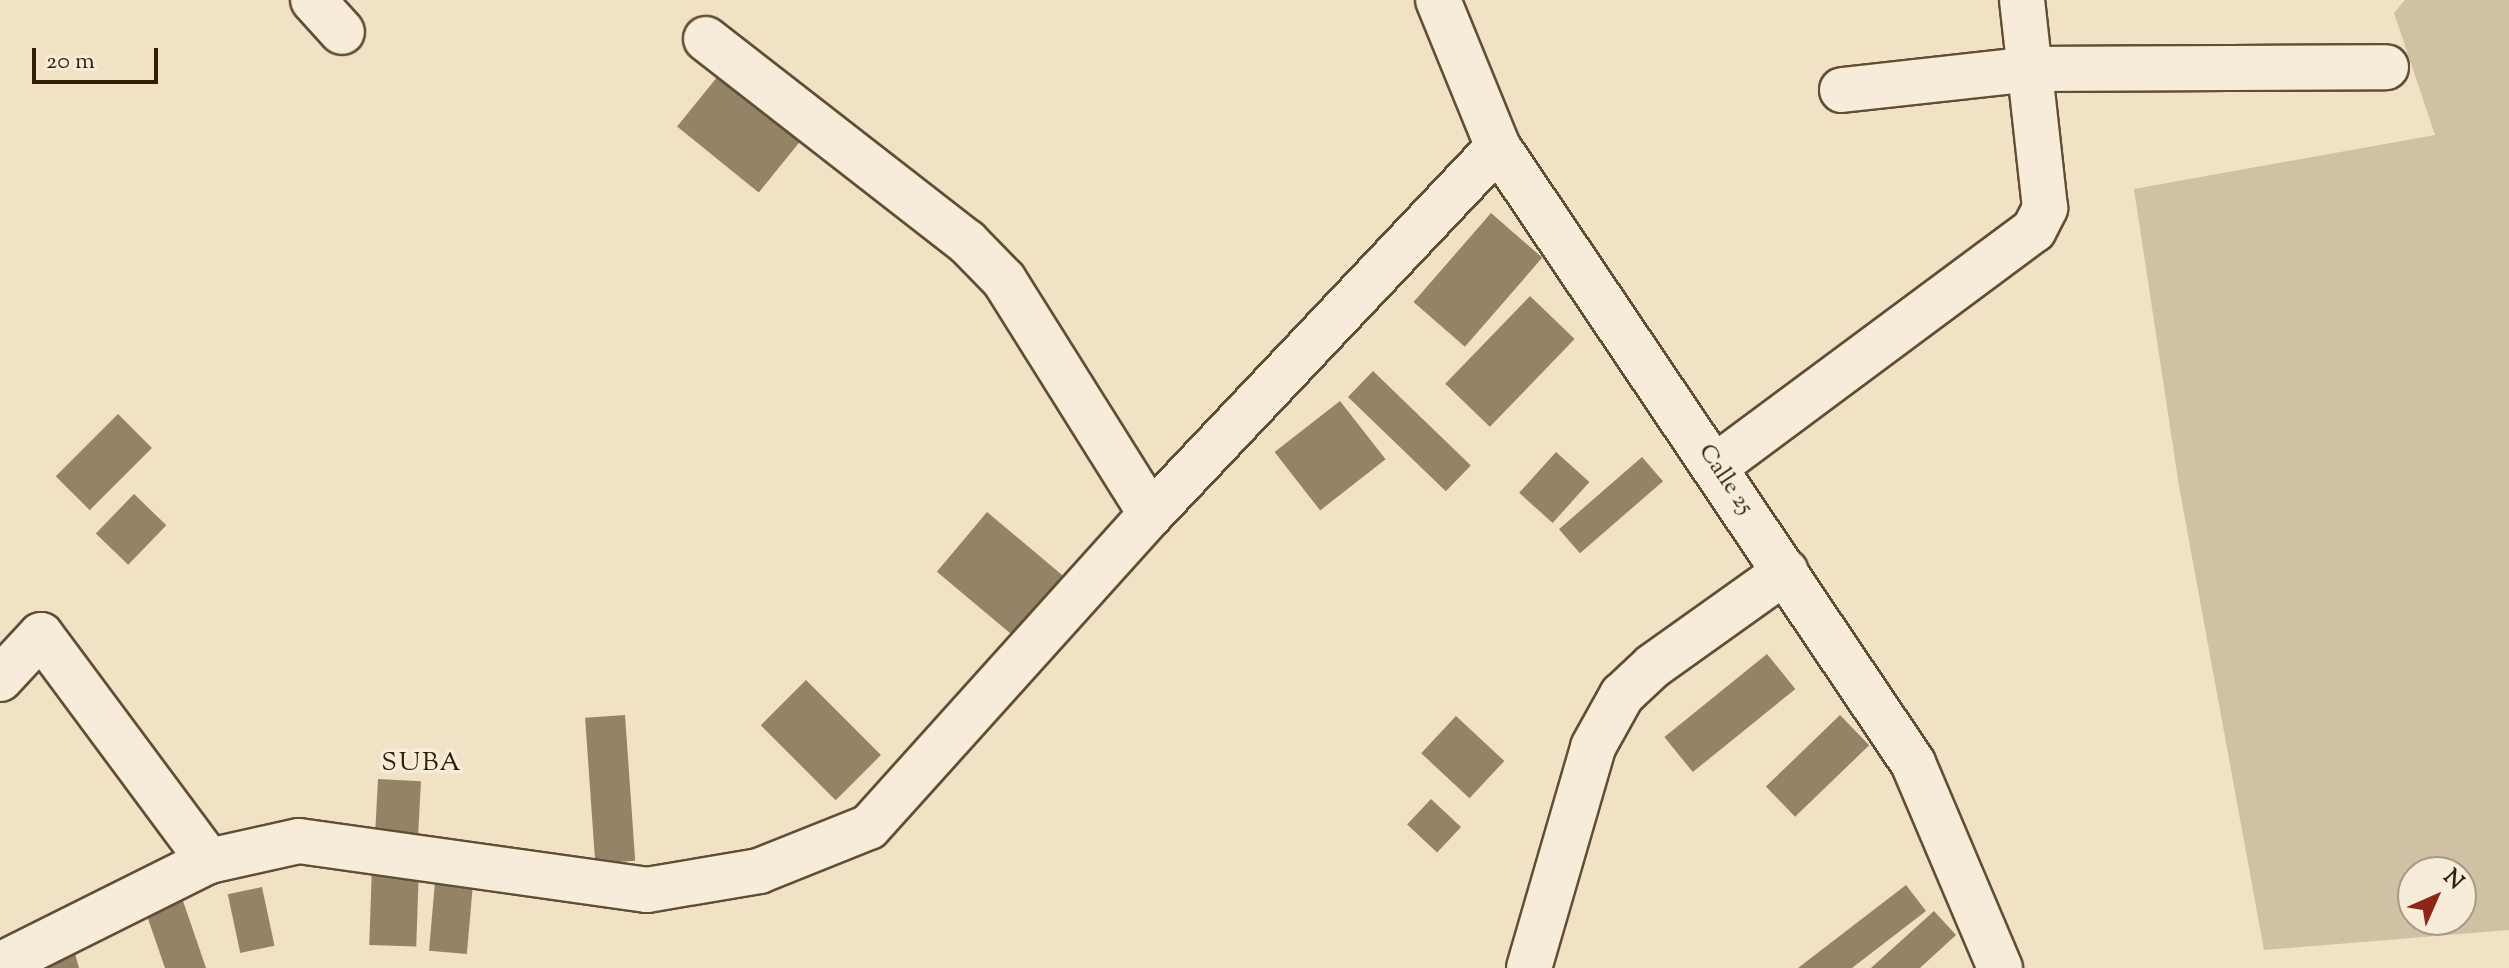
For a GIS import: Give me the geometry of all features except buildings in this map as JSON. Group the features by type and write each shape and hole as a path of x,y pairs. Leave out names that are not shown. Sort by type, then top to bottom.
{"street":[{"name":"Calle 25","path":"1438,0 1498,147 1716,466 1913,763 2000,968"},
{"path":"1716,466 2034,230 2045,208 2022,0"},
{"path":"706,39 967,242 1004,280 1151,514"},
{"path":"1842,90 2031,69 2386,67"},
{"path":"0,965 209,861 299,841 647,890 759,871 869,827 1151,514 1498,147"},
{"path":"1529,968 1593,747 1622,695 1653,666 1786,571"},
{"path":"0,679 41,635 209,861"}],"shaded area":[{"path":"2405,0 2509,0 2509,930 2477,933 2477,856 2397,856 2397,936 2436,936 2264,950 2179,486 2134,189 2435,135 2394,13"}],"district":[{"name":"SUBA","path":"422,764"}]}
